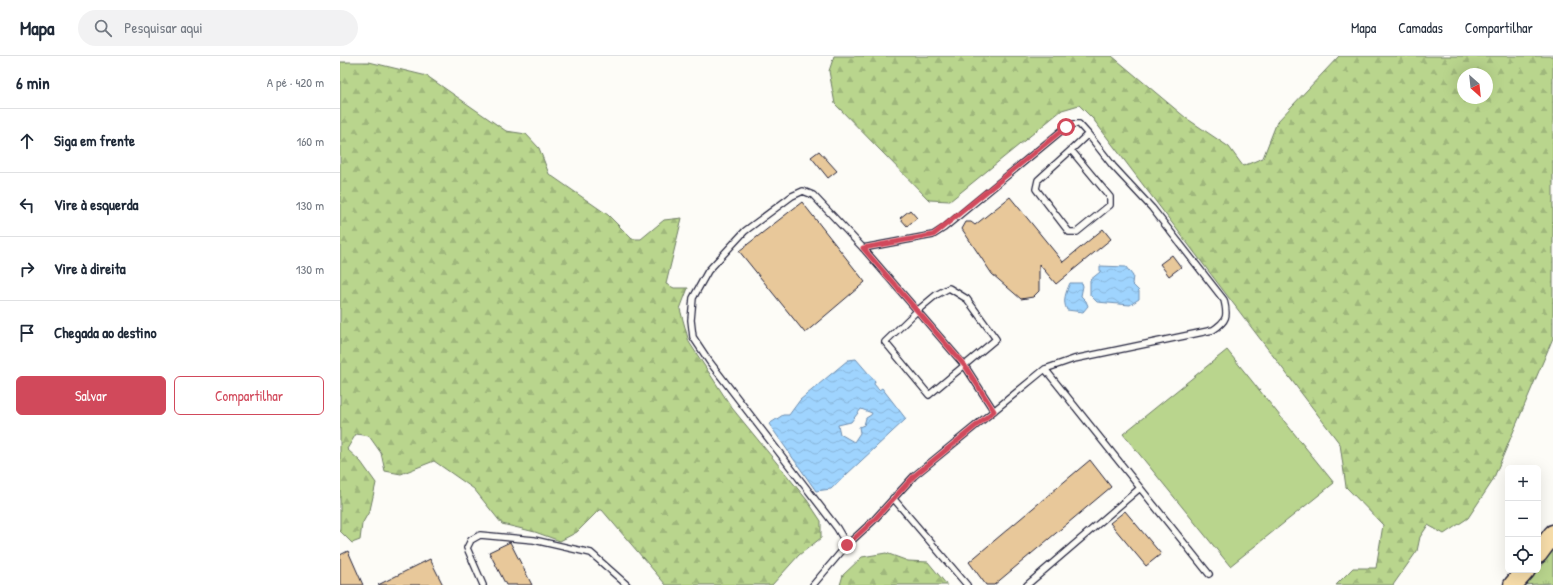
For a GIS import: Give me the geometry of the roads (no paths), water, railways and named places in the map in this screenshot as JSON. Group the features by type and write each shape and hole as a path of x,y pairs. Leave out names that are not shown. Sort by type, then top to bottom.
{"main road":[{"path":"1541,550 1553,534"},
{"path":"1513,585 1523,573"}],"lane":[{"path":"813,585 847,545 873,521 914,476 1045,369 1074,359 1213,330 1223,323 1227,312 1224,300 1203,272 1152,208 1113,166 1079,124 1073,124 1066,127 933,235 863,248"},
{"path":"1071,150 1110,197 1111,202 1110,205 1077,232 1072,233 1069,232 1041,196 1036,189 1036,185 1038,180 1088,134"},
{"path":"847,545 837,528 709,361 693,337 691,320 693,298 708,271 745,231 792,196 803,191 814,195 918,310 965,366 994,411"},
{"path":"949,288 967,299 996,339 965,366 930,395 927,395 885,342 886,339 918,310 936,295 949,288"},
{"path":"1045,369 1209,574"},
{"path":"1027,585 1140,488"},
{"path":"893,498 968,585"},
{"path":"483,585 467,548 471,540 480,535 534,540 591,553 627,585"}],"water":[{"path":"1100,266 1126,267 1133,276 1132,284 1139,291 1139,299 1130,305 1097,302 1090,295 1090,280 1100,272"},
{"path":"1070,283 1082,283 1083,286 1081,296 1086,301 1088,306 1083,312 1067,310 1065,300"},
{"path":"856,359 875,381 874,384 879,390 882,388 906,419 831,489 816,491 769,424 783,415 789,415 800,400 848,360","holes":["861,409 872,413 866,418 864,425 859,427 860,433 854,442 840,434 838,425 851,422"]}]}
